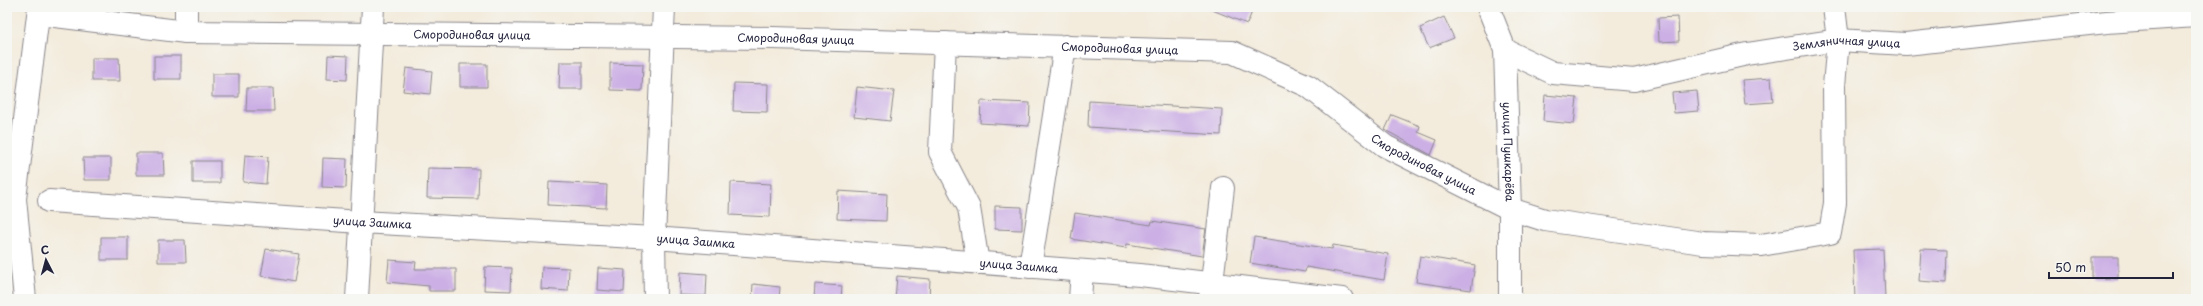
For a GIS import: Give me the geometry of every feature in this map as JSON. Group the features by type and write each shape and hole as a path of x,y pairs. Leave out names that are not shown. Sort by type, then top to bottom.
{"street":[{"path":"186,7 186,32"},
{"path":"357,299 373,34 373,7"},
{"path":"655,299 654,238 664,36 664,7"},
{"name":"улица Пушкарёва","path":"1488,7 1505,50 1510,209 1510,299"},
{"path":"1834,7 1838,40"},
{"path":"25,299 15,199 39,10"},
{"name":"Смородиновая улица","path":"39,10 186,32 664,36 1065,46 1232,52 1308,86 1385,146 1510,209 1545,220 1703,243 1761,244 1830,232 1835,203 1834,86 1838,40"},
{"name":"Земляничная улица","path":"1505,50 1553,74 1634,80 1747,54 1838,40 1906,44 2107,22 2196,16"},
{"path":"945,43 940,152 969,208 978,263"},
{"path":"1030,267 1065,46"},
{"path":"1211,291 1223,188"},
{"name":"улица Заимка","path":"49,201 361,222 654,238 1082,271 1211,291 1342,299"},
{"path":"1080,299 1082,271"}],"building":[{"path":"1205,7 1254,7 1247,24"},
{"path":"1444,17 1454,38 1429,48 1420,28"},
{"path":"1678,17 1679,41 1659,42 1658,18"},
{"path":"328,55 348,56 347,80 327,79"},
{"path":"154,56 181,56 181,79 154,79"},
{"path":"92,58 119,58 120,81 92,81"},
{"path":"560,62 582,62 582,89 559,89"},
{"path":"610,63 643,64 642,91 610,90"},
{"path":"460,64 487,64 487,87 460,87"},
{"path":"406,68 432,71 430,94 403,91"},
{"path":"212,74 239,74 239,97 212,97"},
{"path":"1771,78 1773,102 1745,104 1742,80"},
{"path":"734,83 768,84 767,112 733,111"},
{"path":"857,87 894,91 890,121 854,117"},
{"path":"247,88 273,88 274,111 246,111"},
{"path":"1697,91 1699,111 1674,113 1672,93"},
{"path":"1545,95 1577,98 1574,124 1543,121"},
{"path":"981,101 1030,103 1029,126 980,123"},
{"path":"1089,101 1222,109 1221,135 1088,127"},
{"path":"1392,115 1420,126 1418,132 1437,140 1431,155 1385,130"},
{"path":"136,153 163,153 164,175 136,175"},
{"path":"245,155 268,157 266,184 243,182"},
{"path":"83,158 111,158 111,180 84,180"},
{"path":"323,158 347,159 346,188 322,187"},
{"path":"193,161 220,161 220,183 193,183"},
{"path":"428,168 479,169 478,199 427,198"},
{"path":"549,182 607,185 606,208 548,205"},
{"path":"731,182 771,184 770,217 730,215"},
{"path":"838,191 887,194 886,221 837,219"},
{"path":"995,206 1022,207 1022,230 995,229"},
{"path":"1075,213 1151,225 1152,221 1206,229 1202,256 1127,244 1126,248 1071,239"},
{"path":"101,237 128,237 128,260 101,260"},
{"path":"1254,237 1332,249 1333,245 1388,254 1384,280 1306,267 1305,272 1250,263"},
{"path":"158,240 185,240 186,262 158,262"},
{"path":"266,249 299,254 294,282 261,276"},
{"path":"1883,249 1885,299 1855,299 1853,250"},
{"path":"1921,249 1947,250 1946,283 1919,281"},
{"path":"1420,256 1475,265 1471,290 1416,282"},
{"path":"2092,257 2118,257 2118,279 2092,278"},
{"path":"389,260 416,262 415,269 456,269 456,291 429,291 429,286 387,282"},
{"path":"485,267 512,268 511,291 484,290"},
{"path":"542,267 569,268 568,291 541,289"},
{"path":"598,268 625,270 624,292 597,290"},
{"path":"680,272 707,274 706,296 679,295"},
{"path":"897,276 930,279 929,299 895,299"},
{"path":"753,284 780,287 779,299 752,299"},
{"path":"815,284 842,286 841,299 814,299"}]}
